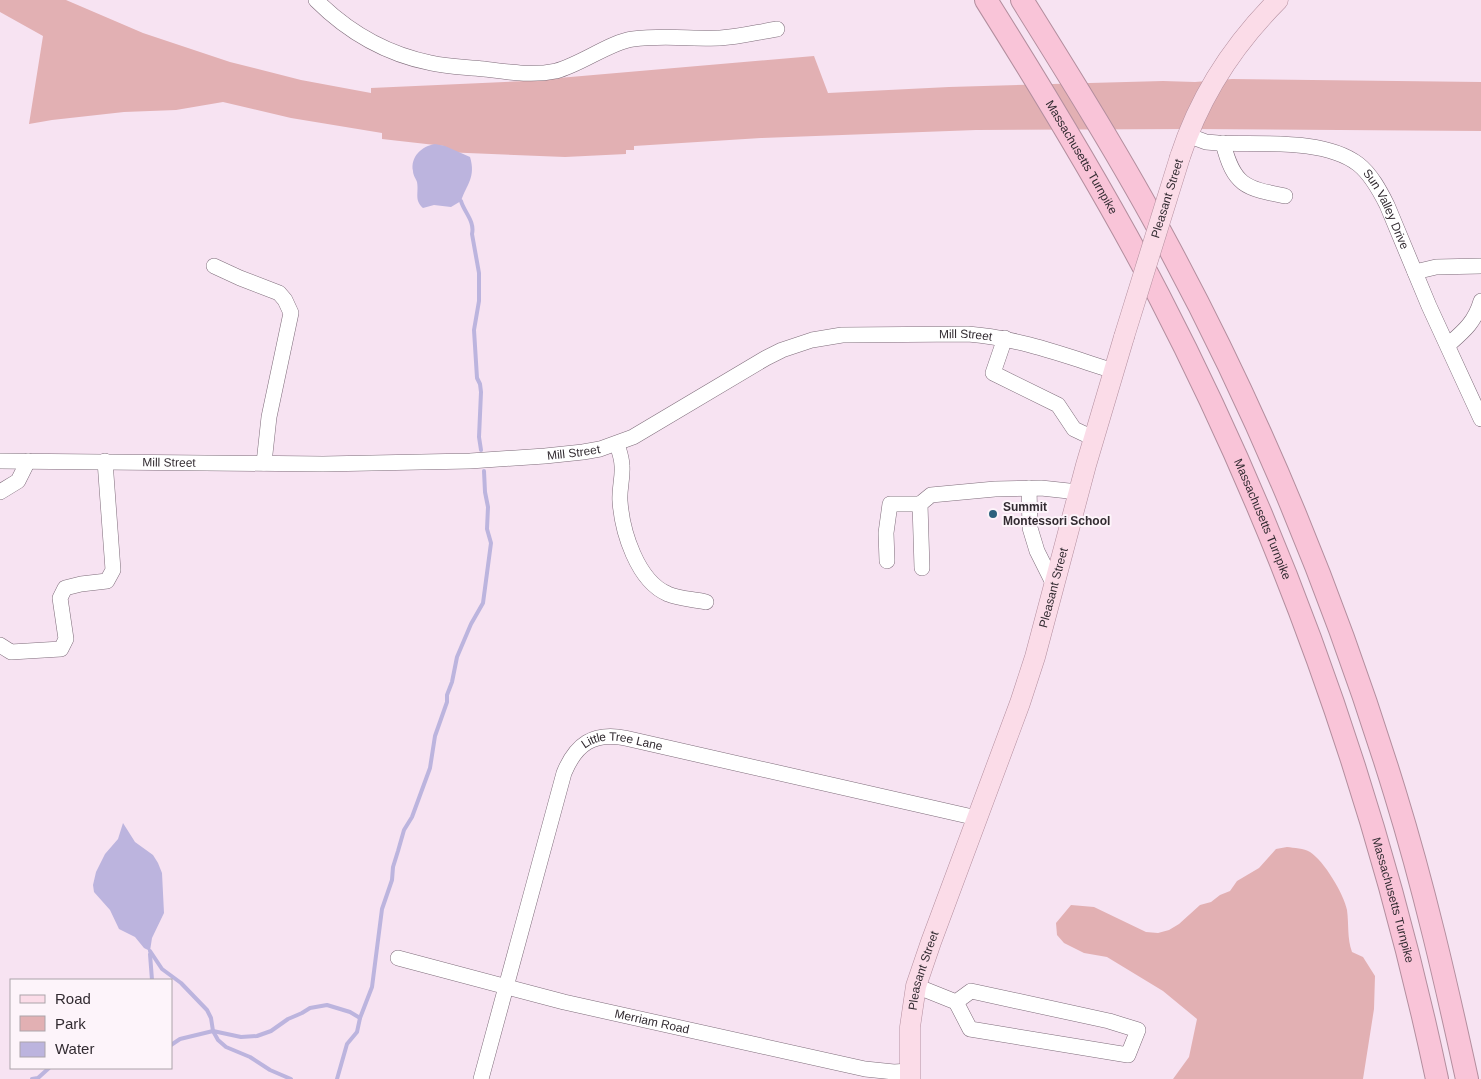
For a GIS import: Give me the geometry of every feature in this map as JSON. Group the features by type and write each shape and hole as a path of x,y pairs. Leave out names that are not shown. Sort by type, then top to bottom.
{"highway":[{"name":"Massachusetts Turnpike","path":"986,0 1088,166 1159,296 1224,429 1282,564 1317,656 1367,807 1404,940 1436,1079"},
{"path":"1022,0 1092,113 1167,244 1234,377 1294,514 1352,663 1396,795 1435,939 1467,1079"}],"main road":[{"name":"Pleasant Street","path":"910,1075 910,1027 916,986 1028,679 1078,492 1187,135 1212,85 1250,31 1278,0"}],"street":[{"path":"316,0 354,32 393,53 433,64 516,73 555,71 574,65 630,39 675,36 720,38 777,29"},
{"name":"Sun Valley Drive","path":"1187,135 1206,142 1318,148 1347,157 1360,165 1379,190 1481,419"},
{"path":"1223,143 1232,172 1241,182 1253,188 1285,196"},
{"path":"214,266 279,293 290,308 290,322 269,417 264,463"},
{"path":"1415,272 1436,267 1481,266"},
{"path":"1448,346 1477,315 1481,301"},
{"name":"Mill Street","path":"0,460 332,464 491,460 566,454 600,449 633,437 782,350 812,340 842,336 968,334 1006,338 1114,371"},
{"path":"1006,338 993,374 1058,405 1074,429 1094,438"},
{"path":"617,444 622,465 620,487 622,514 626,532 637,561 645,574 661,590 678,597 706,602"},
{"path":"0,492 18,481 28,461"},
{"path":"0,645 10,652 62,649 66,639 60,598 65,588 107,581 113,570 105,462"},
{"path":"886,561 886,532 890,504 920,504 931,495 995,489 1029,488 1078,492"},
{"path":"1029,488 1030,528 1037,551 1054,585"},
{"path":"920,504 922,568"},
{"name":"Little Tree Lane","path":"480,1079 564,773 574,753 592,739 602,736 625,738 977,818"},
{"name":"Merriam Road","path":"398,958 564,1002 864,1069 910,1075"},
{"path":"916,986 956,1002 970,1029 1128,1055 1138,1030 1109,1021 971,991 956,1002"}],"green space":[{"path":"0,0 66,0 143,33 230,62 301,80 371,93 371,88 524,81 814,56 828,93 949,87 1163,81 1195,82 1232,79 1481,82 1481,131 976,130 761,138 634,146 634,150 626,150 626,154 565,157 443,152 444,146 382,139 382,133 291,118 223,102 176,110 124,112 29,124 43,36 0,12"},
{"path":"1287,847 1310,852 1327,870 1338,887 1345,903 1349,942 1352,952 1363,957 1375,976 1374,1009 1363,1079 1173,1079 1189,1057 1197,1019 1163,991 1107,957 1084,953 1064,943 1057,935 1056,923 1071,905 1094,907 1146,932 1158,933 1169,930 1179,924 1200,905 1211,902 1220,895 1230,891 1237,881 1259,868 1276,849"}],"water":[{"path":"435,144 445,146 470,157 472,170 461,201 451,207 434,205 423,208 418,199 413,161 418,153 426,147"},
{"path":"123,823 135,842 153,855 162,873 164,913 152,938 150,951 144,948 135,937 119,929 110,910 94,892 93,885 96,872 105,854 118,839"}],"waterway":[{"path":"461,201 471,221 479,273 479,301 474,330 477,378 481,392 479,437 481,450"},
{"path":"360,1018 372,987 382,909 392,880 393,867 404,830 412,817 430,768 435,736 447,702 447,695 452,682 457,657 471,624 483,603 491,543 487,529 488,507 484,471"},
{"path":"150,951 162,969 181,983 207,1010 211,1018 213,1031 218,1040 226,1047 250,1057 270,1070 291,1079"},
{"path":"150,954 152,979"},
{"path":"172,1044 180,1039 213,1031 241,1037 257,1036 271,1031 288,1019 310,1008 327,1005 350,1012 360,1018 357,1032 347,1044 337,1079"},
{"path":"32,1079 38,1078 48,1069"}],"place":[{"name":"Summit Montessori School","path":"993,514"}]}
